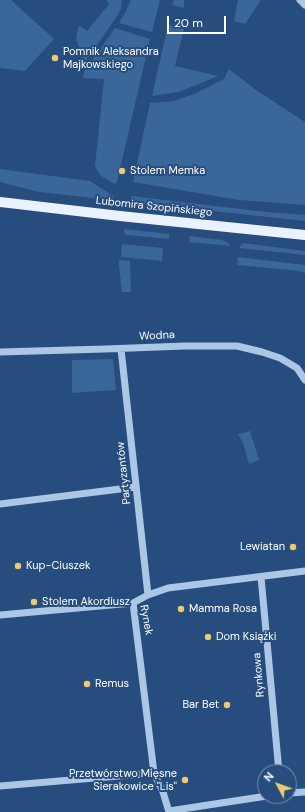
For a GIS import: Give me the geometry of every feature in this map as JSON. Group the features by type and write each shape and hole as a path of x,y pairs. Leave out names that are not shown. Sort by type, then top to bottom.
{"main road":[{"name":"Lubomira Szopińskiego","path":"0,202 305,235"}],"street":[{"path":"300,0 305,5"},
{"name":"Wodna","path":"0,352 185,346 237,346 280,358 297,368 305,380"},
{"name":"Partyzantów","path":"121,349 148,594"},
{"path":"0,504 136,487"},
{"path":"134,603 148,594 168,588 305,571"},
{"name":"Rynkowa","path":"260,577 278,764"},
{"name":"Rynek","path":"0,615 134,603 154,773 163,792 169,812"},
{"path":"0,786 154,773"},
{"path":"169,812 257,798"}],"shaded area":[{"path":"0,0 12,0 54,39 25,71 0,68"},
{"path":"106,0 122,0 121,9 83,65 76,37 79,25 87,31 109,4"},
{"path":"131,0 160,0 152,32 119,23"},
{"path":"174,0 184,0 184,8 172,5"},
{"path":"238,0 261,0 245,24 234,21"},
{"path":"168,25 184,29 175,66 218,76 179,92 152,96"},
{"path":"115,28 150,39 117,182 115,184 100,175 95,166 104,79 83,78 84,72"},
{"path":"229,69 256,90 305,122 305,205 239,200 133,182 150,103 174,101 194,94 224,79"},
{"path":"0,169 90,181 113,196 113,199 110,200 39,192 0,182"},
{"path":"131,196 266,212 305,215 305,221 130,202"},
{"path":"124,229 169,234 169,239 126,235 124,233"},
{"path":"190,236 222,240 229,243 230,246 189,242"},
{"path":"243,243 305,251 305,255 239,248"},
{"path":"122,244 163,248 162,261 121,257"},
{"path":"238,257 305,265 305,273 300,271 237,265"},
{"path":"119,260 130,261 131,292 122,292"},
{"path":"113,359 116,390 72,393 72,360"},
{"path":"250,431 259,460 249,464 243,443 238,434"}],"place":[{"name":"Pomnik Aleksandra Majkowskiego","path":"55,58"},
{"name":"Stolem Memka","path":"122,171"},
{"name":"Lewiatan","path":"293,547"},
{"name":"Kup-Ciuszek","path":"18,566"},
{"name":"Stolem Akordiusz","path":"34,602"},
{"name":"Mamma Rosa","path":"181,609"},
{"name":"Dom Książki","path":"208,637"},
{"name":"Remus","path":"87,684"},
{"name":"Bar Bet","path":"227,705"},
{"name":"Przetwórstwo Mięsne Sierakowice \"Lis\"","path":"185,780"}]}
